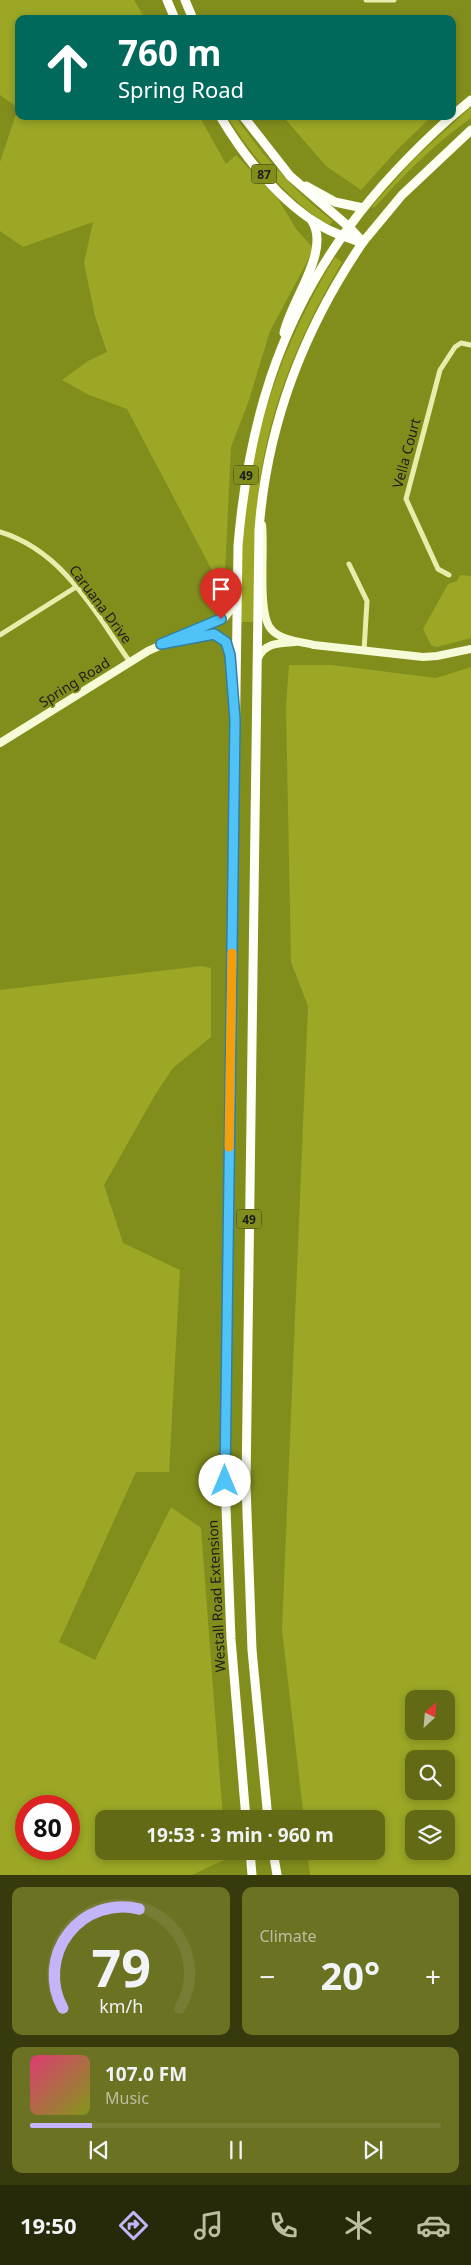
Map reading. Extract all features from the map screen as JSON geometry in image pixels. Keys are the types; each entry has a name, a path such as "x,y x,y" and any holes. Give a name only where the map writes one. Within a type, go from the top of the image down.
{"highway":[{"path":"167,0 173,15"},
{"path":"185,0 191,15"},
{"name":"87","path":"223,120 262,172 308,216 342,236 363,243"},
{"name":"87","path":"246,120 290,176 349,227 363,243"},
{"path":"280,352 286,321 311,269 317,249 317,233 308,216"},
{"name":"Westall Road Extension","path":"245,1810 231,1639 225,1481 238,546 248,456 263,397 280,352 305,298 349,227"},
{"name":"49","path":"267,1810 252,1650 246,1485 260,510 273,434 297,361 324,303 363,243"},
{"path":"251,1860 252,1875"},
{"path":"274,1860 276,1875"}],"main road":[{"name":"Westall Road Extension","path":"456,113 471,100"},
{"name":"Westall Road Extension","path":"349,227 363,208 418,147 448,120"},
{"name":"49","path":"363,243 402,195 471,130"},
{"path":"290,176 330,200 363,208"},
{"path":"260,510 264,539 263,597 270,629 297,641"},
{"name":"Spring Road","path":"0,743 161,644 225,617 236,603"},
{"name":"Spring Road","path":"161,644 208,634 223,638 230,655 235,720"},
{"path":"257,659 263,649 271,644 297,641 423,657 471,649"}],"street":[{"path":"366,0 394,0"},
{"name":"Vella Court","path":"449,575 438,569 406,499 440,370 455,347 462,343 471,345"},
{"name":"Caruana Drive","path":"0,532 17,537 36,547 76,587 130,662"},
{"path":"349,564 367,601 364,651"},
{"path":"0,635 76,587"}],"green space":[{"path":"0,0 134,0 143,15 15,15 15,106 0,95"},
{"path":"471,107 471,118 420,160 374,208 372,206 413,160"},
{"path":"15,117 15,120 201,120 226,164 236,155 278,199 296,229 314,249 270,331 248,403 231,447 224,593 127,409 89,395 62,380 88,361 107,352 95,316 84,263 93,222 23,247 0,231 0,162"},
{"path":"230,120 238,120 280,172 305,198 333,221 329,225 314,216 286,191 272,177"},
{"path":"286,120 428,120 398,149 361,190 326,166"},
{"path":"335,257 342,262 310,321 284,382 274,414 260,479 255,540 254,622 240,622 240,569 243,529 249,481 256,447 275,381 288,349 302,318"},
{"path":"460,575 471,576 471,638 437,647 431,645 423,629 448,584 457,581"},
{"path":"289,665 332,665 436,678 471,667 471,1875 310,1875 308,1860 385,1860 385,1810 303,1810 282,1630 308,1006 291,962 286,707"},
{"path":"201,966 211,968 211,1037 173,1068 155,1095 104,1185 123,1243 180,1270 169,1472 136,1472 59,1642 95,1660 171,1507 201,1528 222,1810 95,1810 95,1860 224,1860 192,1875 0,1875 0,990"}],"slow traffic":[{"path":"229,1147 232,953"}],"route":[{"path":"221,619 161,644 208,634 214,634 223,638 229,647 235,720 225,1481"}]}
